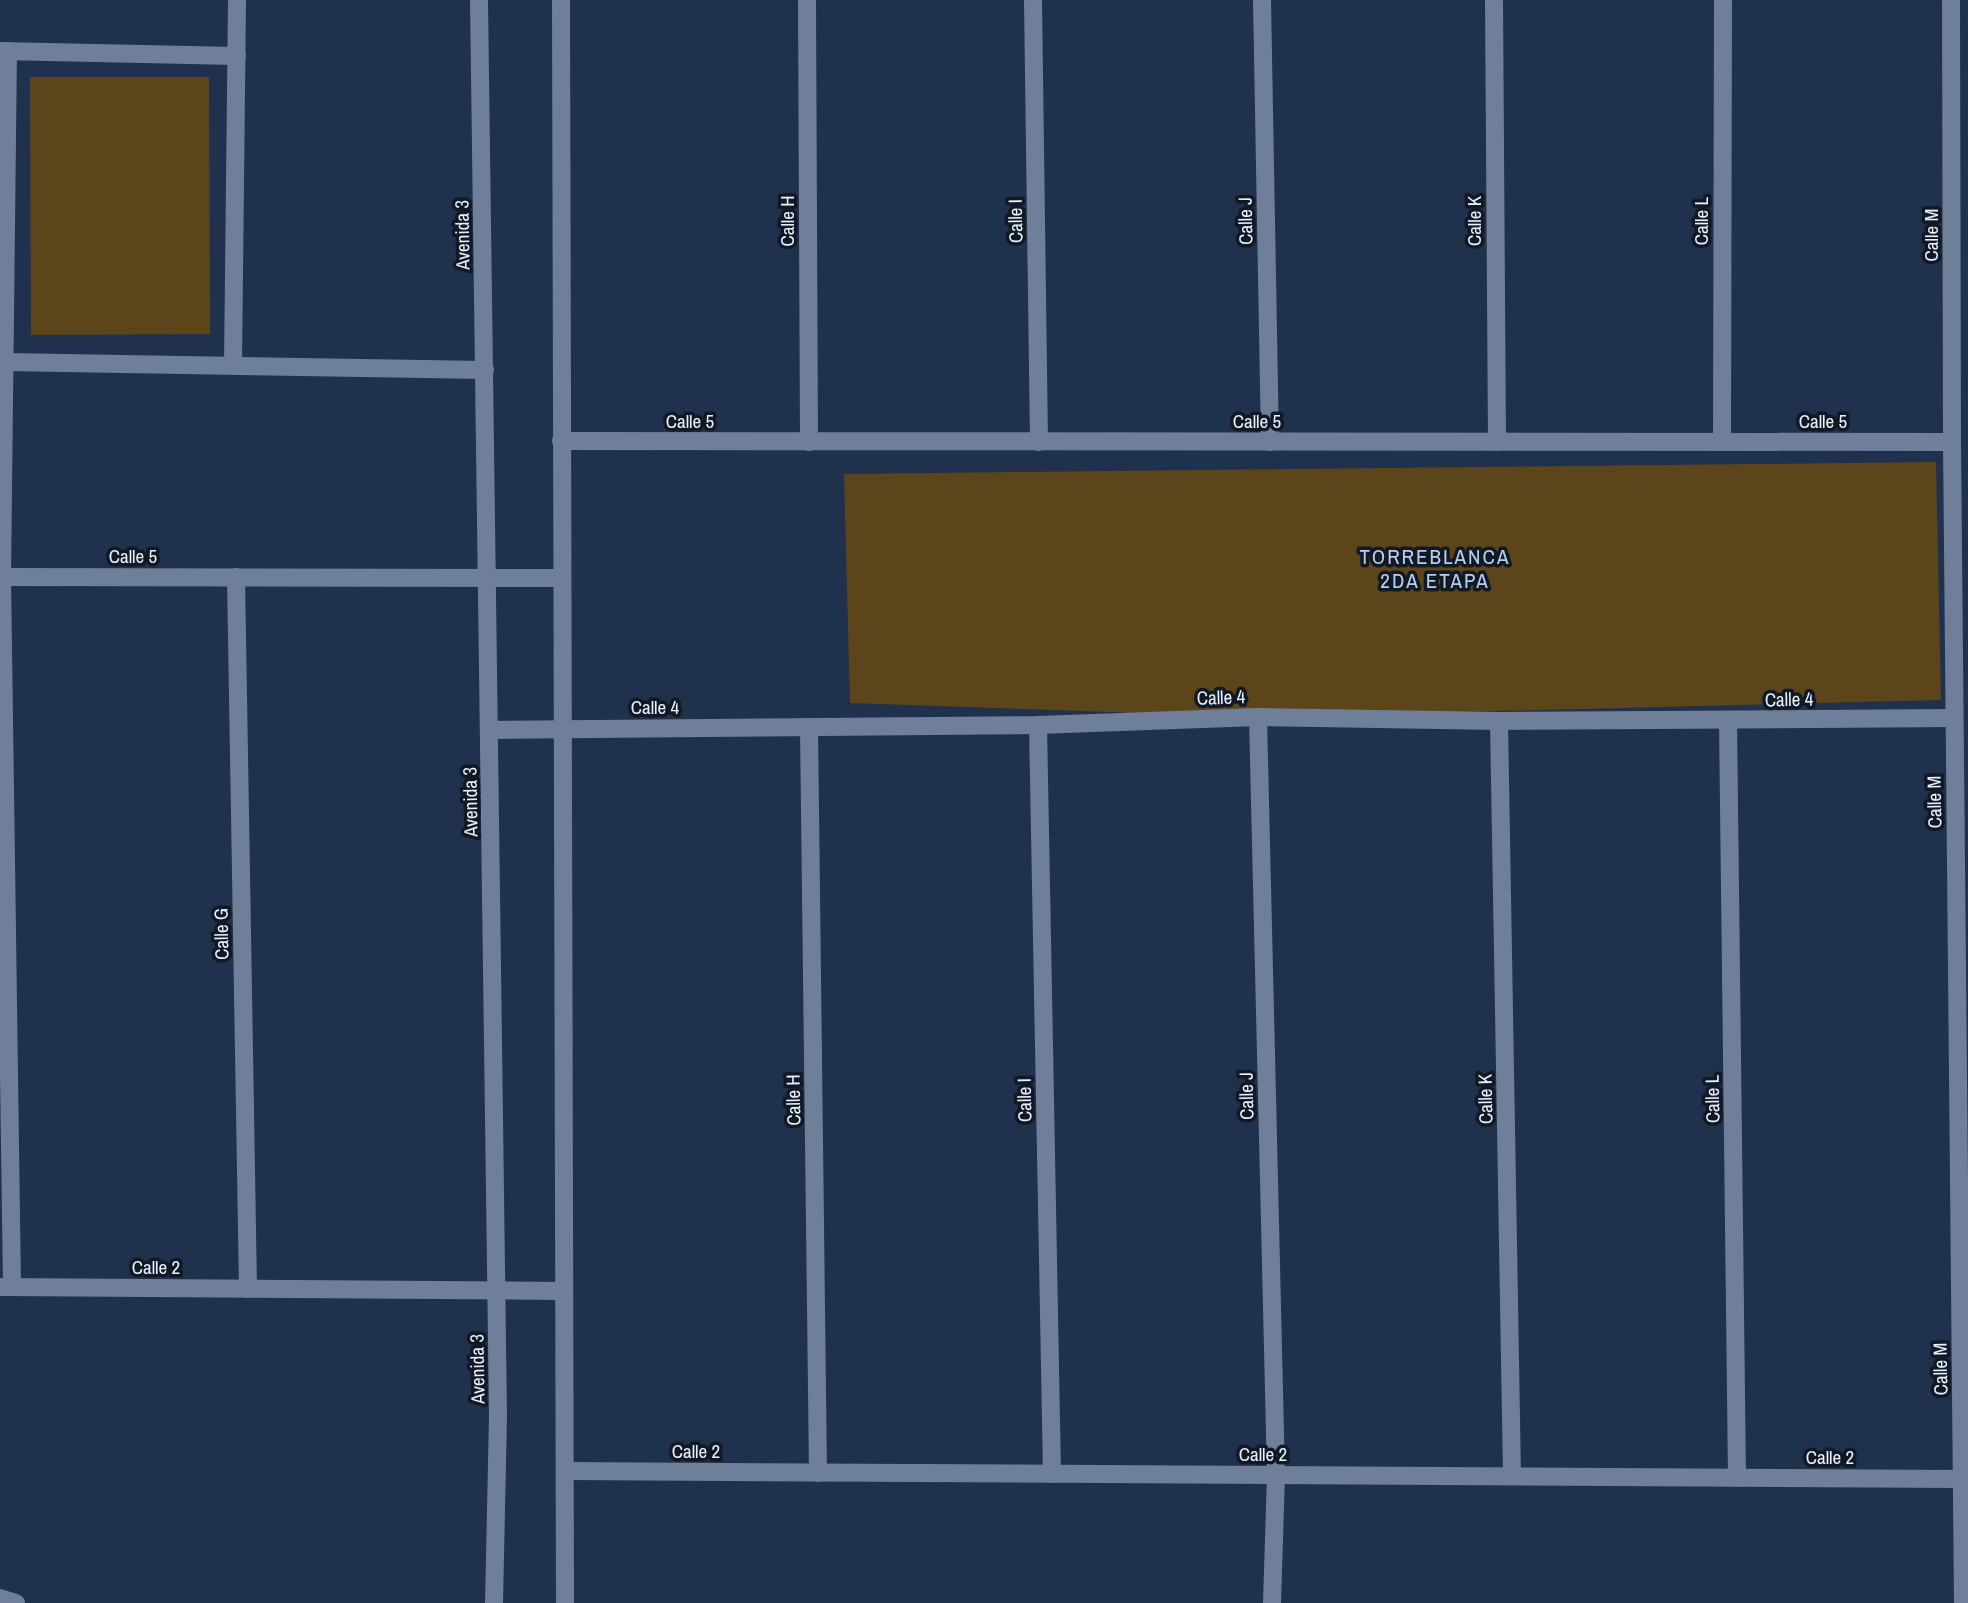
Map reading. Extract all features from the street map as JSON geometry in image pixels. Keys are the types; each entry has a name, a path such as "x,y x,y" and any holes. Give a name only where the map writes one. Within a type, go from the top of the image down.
{"street":[{"path":"233,366 237,0"},
{"name":"Avenida 3","path":"479,0 497,1292 498,1416 494,1603"},
{"path":"561,0 565,1603"},
{"name":"Calle H","path":"807,0 810,442"},
{"name":"Calle I","path":"1032,0 1040,442"},
{"name":"Calle J","path":"1262,0 1269,442"},
{"name":"Calle K","path":"1494,0 1497,442"},
{"name":"Calle L","path":"1722,442 1723,0"},
{"name":"Calle M","path":"1951,0 1954,718 1963,1603"},
{"path":"6,1287 1,577 5,362 4,51 237,56"},
{"path":"5,362 485,370"},
{"name":"Calle 5","path":"561,441 1952,442"},
{"name":"Calle 5","path":"1,577 561,578"},
{"name":"Calle G","path":"236,577 248,1289"},
{"name":"Calle J","path":"1258,717 1276,1475 1272,1603"},
{"name":"Calle 4","path":"490,730 1038,725 1258,717 1499,721 1954,718"},
{"name":"Calle L","path":"1728,720 1737,1478"},
{"name":"Calle K","path":"1499,721 1512,1476"},
{"name":"Calle I","path":"1038,725 1052,1474"},
{"name":"Calle H","path":"809,727 818,1473"},
{"name":"Calle 2","path":"6,1287 564,1291"},
{"name":"Calle 2","path":"565,1471 1962,1479"},
{"path":"0,1598 16,1603"}],"shaded area":[{"path":"30,77 209,77 210,334 31,335"},
{"path":"1936,462 1941,700 1258,717 850,703 844,474"}],"district":[{"name":"TORREBLANCA 2DA ETAPA","path":"1435,568"}]}
